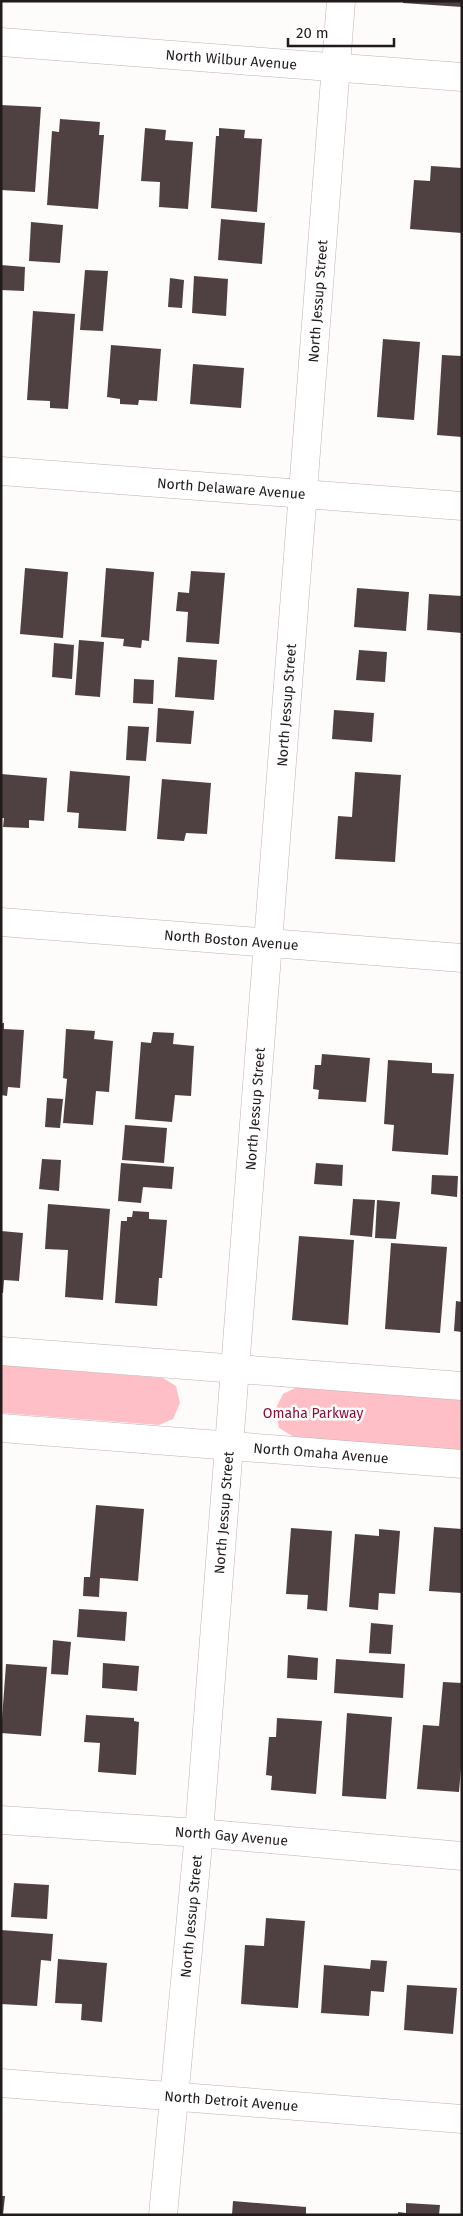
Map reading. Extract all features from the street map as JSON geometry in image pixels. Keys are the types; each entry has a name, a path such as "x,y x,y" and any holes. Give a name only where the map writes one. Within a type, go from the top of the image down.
{"street":[{"name":"North Jessup Street","path":"163,2215 199,1834 341,1"},
{"name":"North Wilbur Avenue","path":"1,42 462,77"},
{"name":"North Delaware Avenue","path":"1,471 462,506"},
{"name":"North Boston Avenue","path":"1,922 462,958"},
{"path":"1,1350 462,1386"},
{"name":"North Omaha Avenue","path":"1,1428 462,1464"},
{"name":"North Gay Avenue","path":"1,1820 462,1856"},
{"name":"North Detroit Avenue","path":"1,2083 462,2119"}],"green space":[{"path":"1,1365 163,1378 176,1386 180,1403 173,1419 159,1425 1,1413"},
{"name":"Omaha Parkway","path":"297,1387 462,1400 462,1450 294,1437 279,1428 275,1410 283,1394"}],"building":[{"path":"403,1 462,1 462,7 403,3"},
{"path":"1,105 41,107 35,192 1,190"},
{"path":"60,119 100,122 99,135 104,135 98,209 47,205 52,131 59,132"},
{"path":"145,128 166,130 165,140 193,142 188,209 159,207 160,182 141,181"},
{"path":"219,128 245,130 244,138 262,139 257,212 211,208 216,136 219,136"},
{"path":"431,166 462,168 462,233 410,229 414,180 430,181"},
{"path":"221,219 265,223 262,264 218,260"},
{"path":"31,222 63,225 60,263 29,261"},
{"path":"1,265 25,267 24,291 1,290"},
{"path":"85,270 108,271 103,331 80,330"},
{"path":"194,276 228,279 226,316 192,313"},
{"path":"170,278 184,280 182,308 168,307"},
{"path":"33,311 75,314 68,409 50,408 50,401 27,400"},
{"path":"383,339 420,342 414,420 377,417"},
{"path":"111,345 161,349 157,401 139,400 138,405 120,404 120,399 107,397"},
{"path":"442,355 462,356 462,437 437,435"},
{"path":"193,364 244,368 241,408 190,404"},
{"path":"25,568 68,572 63,638 20,634"},
{"path":"106,568 154,572 149,641 142,640 141,648 123,646 124,639 101,637"},
{"path":"191,571 225,573 219,644 186,642 188,612 176,611 178,592 189,593"},
{"path":"357,588 409,592 406,631 354,627"},
{"path":"429,594 462,596 462,633 427,630"},
{"path":"79,640 104,642 100,697 75,695"},
{"path":"54,643 74,645 72,679 52,677"},
{"path":"359,650 387,652 385,682 356,680"},
{"path":"178,657 217,660 214,700 175,697"},
{"path":"134,679 154,680 153,704 133,703"},
{"path":"158,708 194,711 191,744 156,742"},
{"path":"334,710 374,713 372,742 332,739"},
{"path":"128,726 149,727 146,761 126,760"},
{"path":"70,771 130,776 126,831 78,828 79,813 67,812"},
{"path":"355,772 401,775 395,862 335,859 338,816 352,817"},
{"path":"1,774 47,778 44,821 29,820 29,828 3,827 4,818 1,818"},
{"path":"162,779 211,783 207,834 186,833 184,841 157,839"},
{"path":"1,1023 4,1023 4,1029 24,1030 20,1088 8,1087 7,1096 1,1095"},
{"path":"66,1029 95,1031 94,1039 113,1041 109,1092 96,1091 93,1125 63,1123 67,1079 63,1078"},
{"path":"153,1032 174,1033 173,1044 194,1046 191,1096 175,1095 172,1122 135,1119 141,1042 151,1043"},
{"path":"322,1054 370,1058 366,1102 318,1099 319,1090 313,1089 315,1065 321,1065"},
{"path":"388,1060 432,1063 432,1073 454,1074 448,1155 392,1151 394,1125 384,1124"},
{"path":"47,1098 63,1099 60,1128 45,1127"},
{"path":"125,1125 167,1128 164,1163 122,1160"},
{"path":"42,1159 61,1160 59,1191 39,1189"},
{"path":"121,1163 174,1167 172,1189 143,1187 141,1203 118,1201"},
{"path":"316,1163 343,1165 342,1186 314,1184"},
{"path":"432,1175 458,1176 457,1197 431,1194"},
{"path":"353,1199 375,1200 372,1237 350,1235"},
{"path":"377,1200 400,1202 396,1239 375,1238"},
{"path":"48,1204 110,1209 103,1300 65,1297 68,1250 45,1249"},
{"path":"133,1211 149,1212 149,1219 167,1220 162,1278 159,1278 157,1306 115,1303 121,1221 127,1221 127,1217 132,1217"},
{"path":"1,1231 23,1233 19,1281 4,1280 3,1293 1,1293"},
{"path":"299,1236 354,1240 348,1325 292,1320"},
{"path":"391,1243 447,1247 440,1333 385,1329"},
{"path":"456,1301 462,1302 462,1332 454,1331"},
{"path":"96,1505 144,1509 138,1581 100,1578 99,1597 83,1596 84,1577 90,1577"},
{"path":"434,1527 462,1529 462,1593 429,1591"},
{"path":"291,1528 332,1531 327,1611 307,1609 308,1595 286,1594"},
{"path":"379,1529 400,1531 395,1594 379,1593 378,1610 349,1607 355,1534 379,1536"},
{"path":"79,1609 127,1612 125,1641 77,1637"},
{"path":"371,1623 393,1625 391,1654 369,1653"},
{"path":"53,1640 71,1642 68,1675 51,1674"},
{"path":"288,1655 318,1658 317,1680 287,1678"},
{"path":"336,1659 405,1664 403,1698 334,1693"},
{"path":"103,1663 139,1666 137,1691 102,1688"},
{"path":"6,1664 47,1667 41,1736 1,1733"},
{"path":"443,1682 462,1683 462,1756 459,1792 417,1789 423,1725 439,1726"},
{"path":"347,1713 392,1717 386,1799 342,1796"},
{"path":"86,1715 134,1718 134,1721 139,1722 136,1775 98,1772 100,1743 84,1742"},
{"path":"277,1718 322,1721 316,1794 271,1790 272,1776 266,1775 269,1737 276,1737"},
{"path":"14,1883 49,1885 47,1919 11,1917"},
{"path":"266,1918 305,1921 298,2008 241,2004 245,1945 264,1946"},
{"path":"1,1930 53,1934 51,1961 41,1960 37,2006 1,2004"},
{"path":"58,1959 107,1963 102,2022 81,2020 82,2004 55,2003"},
{"path":"371,1960 387,1961 384,1992 371,1991 369,2016 321,2013 324,1965 370,1969"},
{"path":"407,1985 457,1988 453,2034 404,2030"},
{"path":"1,2196 5,2196 3,2215 1,2215"},
{"path":"233,2201 306,2207 306,2215 232,2215"},
{"path":"406,2203 440,2205 439,2215 398,2215 398,2212 406,2213"}]}
